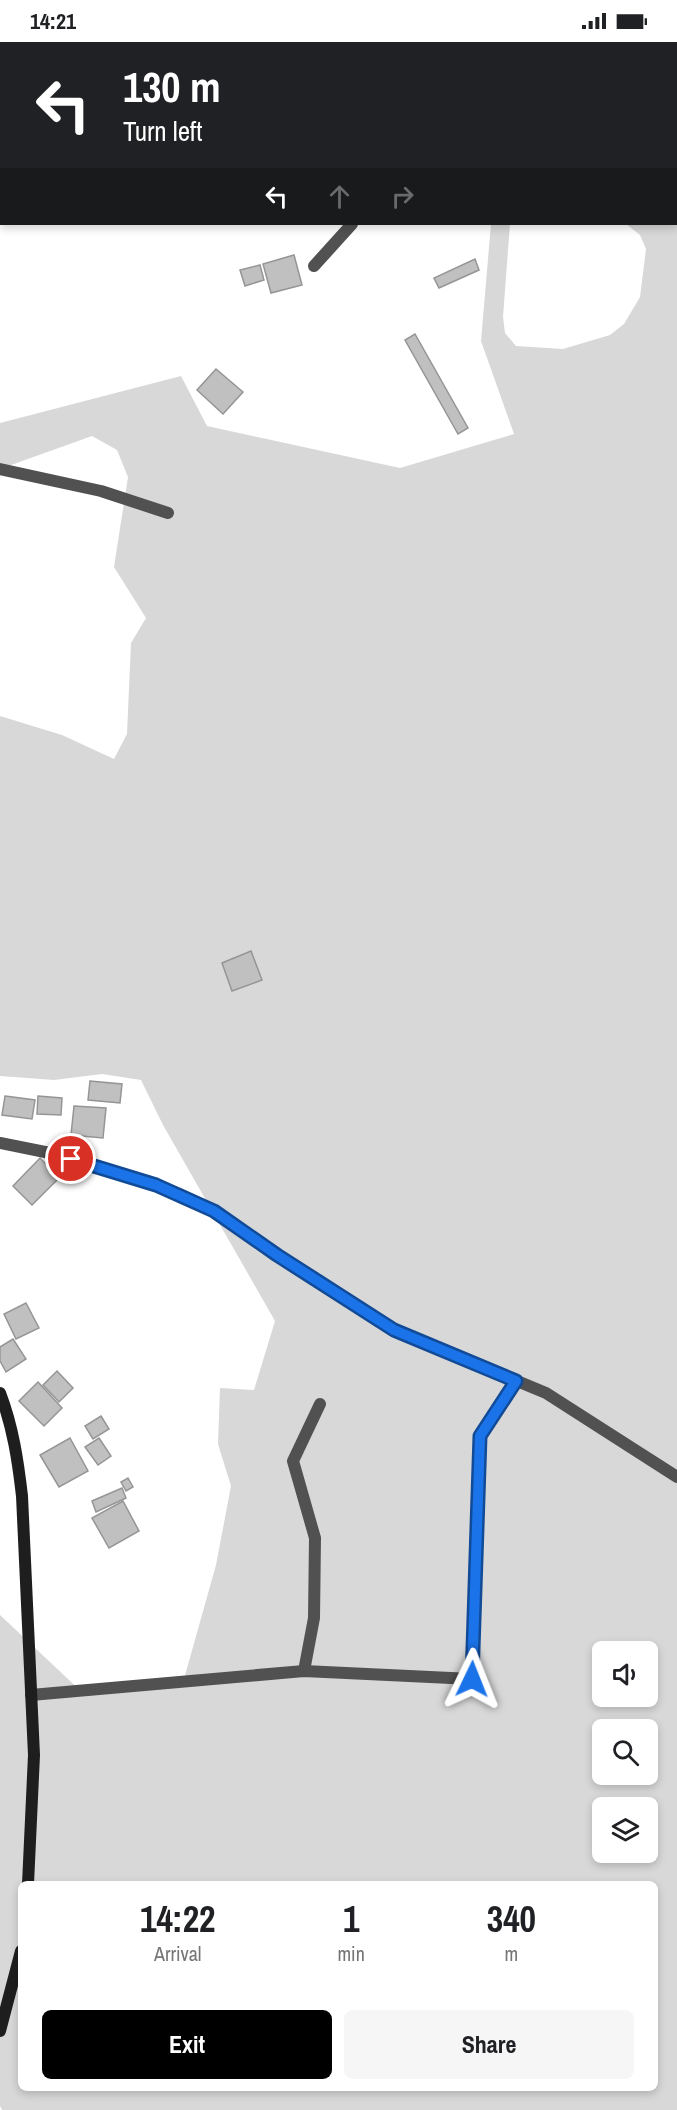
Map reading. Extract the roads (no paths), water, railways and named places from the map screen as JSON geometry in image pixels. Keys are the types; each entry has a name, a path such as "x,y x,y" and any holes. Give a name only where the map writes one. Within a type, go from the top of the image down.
{"street":[{"path":"314,266 351,225"},
{"path":"0,469 101,491 168,513"},
{"path":"0,1143 50,1153 156,1185 214,1211 277,1255 394,1330 546,1393 677,1477"},
{"path":"31,1695 304,1671 472,1679 480,1436 516,1381"},
{"path":"0,1393 8,1414 17,1455 22,1497 34,1755 27,1881"},
{"path":"304,1671 314,1618 315,1538 293,1461 320,1404"},
{"path":"0,2031 18,1962"}]}
